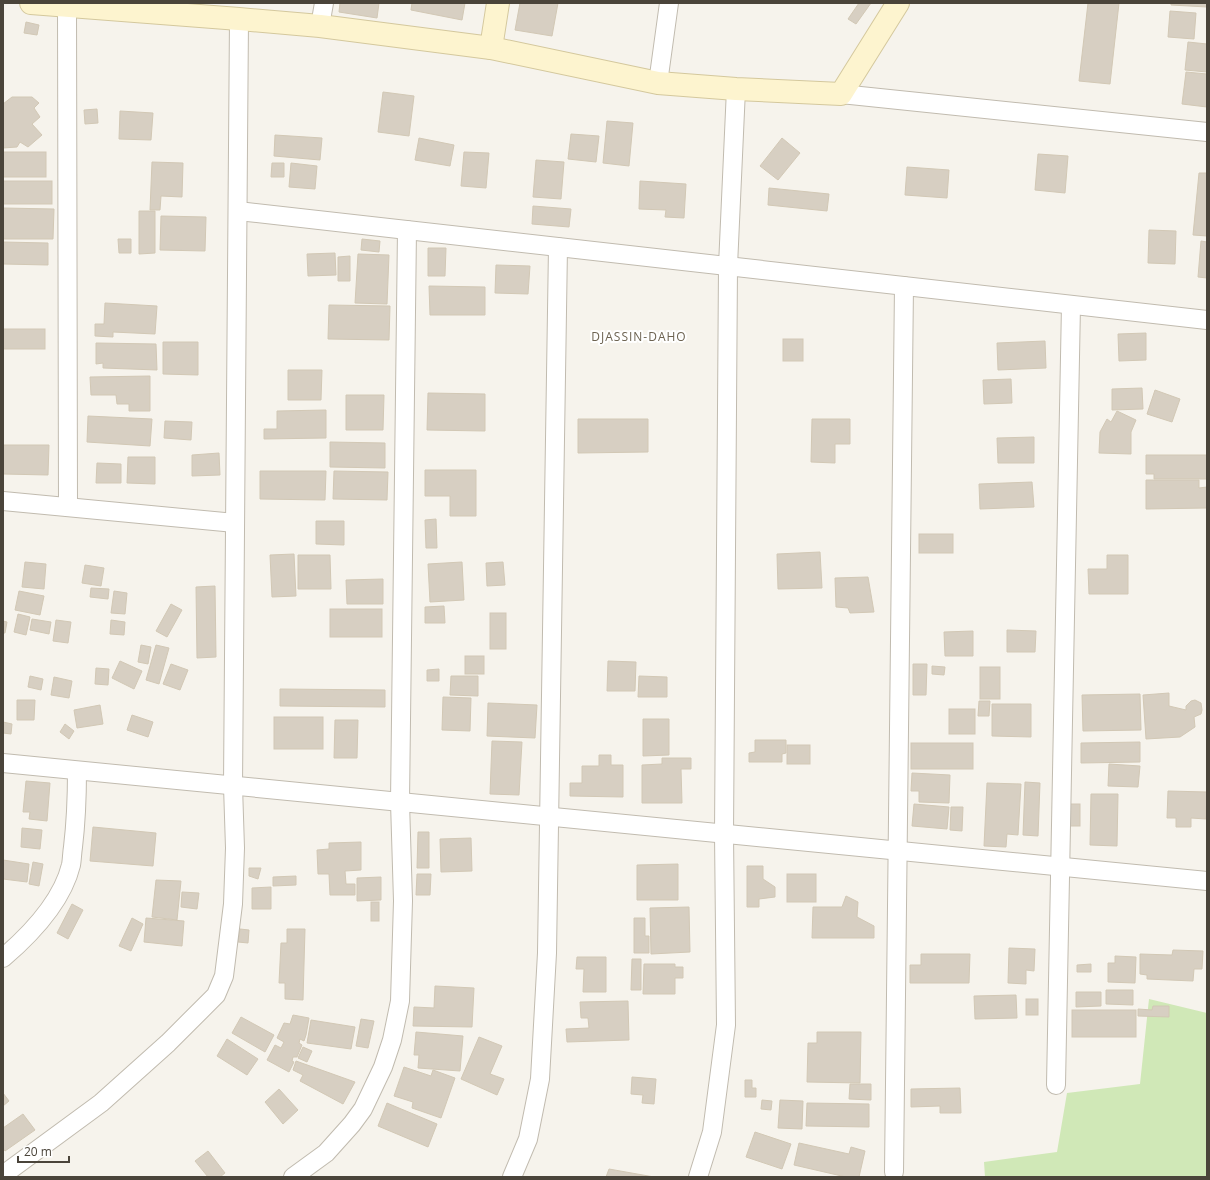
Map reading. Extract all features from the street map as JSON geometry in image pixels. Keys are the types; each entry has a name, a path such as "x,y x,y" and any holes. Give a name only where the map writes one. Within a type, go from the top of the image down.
{"street":[{"path":"31,3 320,26 491,48 658,83 736,89 841,94 1207,132"},
{"path":"320,26 324,3"},
{"path":"491,48 498,3"},
{"path":"658,83 670,3"},
{"path":"841,94 898,3"},
{"path":"67,6 68,507"},
{"path":"3,1175 101,1103 168,1043 216,995 224,976 234,904 233,786 239,19"},
{"path":"698,1177 712,1132 726,1025 724,834 728,266 736,89"},
{"path":"238,211 1207,320"},
{"path":"293,1177 326,1153 352,1124 371,1094 383,1067 392,1040 400,1001 403,901 400,802 407,230"},
{"path":"512,1177 528,1139 540,1080 547,953 558,247"},
{"path":"894,1172 904,286"},
{"path":"1056,1084 1071,305"},
{"path":"3,501 235,523"},
{"path":"3,763 1207,881"},
{"path":"3,958 19,944 44,915 60,892 71,866 76,826 77,771"}],"green space":[{"path":"1149,999 1207,1013 1207,1177 985,1177 984,1162 1057,1152 1067,1093 1140,1084"}],"building":[{"path":"340,3 379,3 377,18 339,12"},
{"path":"412,3 465,3 462,20 411,10"},
{"path":"520,3 558,3 552,36 515,30"},
{"path":"859,3 871,3 856,24 848,19"},
{"path":"1088,3 1119,3 1110,84 1079,81"},
{"path":"1171,3 1207,3 1207,7 1171,5"},
{"path":"1170,11 1196,13 1194,39 1168,37"},
{"path":"26,22 39,25 37,35 24,33"},
{"path":"1188,42 1207,44 1207,72 1185,70"},
{"path":"1186,72 1207,74 1207,107 1182,104"},
{"path":"383,92 414,96 409,136 378,132"},
{"path":"12,97 32,97 39,103 34,108 40,117 32,124 42,135 28,147 20,142 17,147 3,148 3,104"},
{"path":"97,109 98,123 85,124 84,110"},
{"path":"120,111 153,113 151,140 119,139"},
{"path":"607,121 633,123 629,166 603,163"},
{"path":"571,134 599,136 596,162 568,159"},
{"path":"275,135 322,138 320,160 274,156"},
{"path":"419,138 454,145 450,166 415,160"},
{"path":"782,138 800,153 778,180 760,166"},
{"path":"3,152 46,152 46,177 3,177"},
{"path":"464,152 489,153 486,188 461,186"},
{"path":"1038,154 1068,156 1065,193 1035,190"},
{"path":"536,160 564,162 561,199 533,197"},
{"path":"152,162 183,163 182,197 161,196 160,210 150,210"},
{"path":"272,163 284,163 284,177 271,177"},
{"path":"291,163 317,166 315,189 289,187"},
{"path":"907,167 949,170 947,198 905,195"},
{"path":"1199,173 1207,173 1207,236 1193,235"},
{"path":"3,181 52,181 52,204 3,204"},
{"path":"640,181 686,184 684,218 665,217 666,210 639,209"},
{"path":"769,188 829,194 827,211 768,205"},
{"path":"533,206 571,209 569,227 532,224"},
{"path":"3,208 54,209 53,239 3,239"},
{"path":"139,211 155,211 155,253 139,254"},
{"path":"161,216 206,217 205,251 160,250"},
{"path":"1149,230 1176,231 1175,264 1148,263"},
{"path":"118,239 131,239 131,253 119,253"},
{"path":"362,239 380,241 379,252 361,250"},
{"path":"1201,241 1207,242 1207,278 1198,277"},
{"path":"3,242 48,243 48,265 3,264"},
{"path":"428,248 446,248 445,276 428,276"},
{"path":"335,253 336,275 308,276 307,254"},
{"path":"358,254 389,255 387,304 355,303"},
{"path":"350,256 350,281 338,281 338,257"},
{"path":"496,265 530,266 528,294 495,293"},
{"path":"429,286 485,287 485,315 430,315"},
{"path":"105,303 157,306 155,334 113,332 113,337 95,336 95,324 104,324"},
{"path":"329,305 390,306 389,340 328,339"},
{"path":"3,329 45,329 45,349 3,349"},
{"path":"1146,333 1146,360 1119,361 1118,334"},
{"path":"783,339 803,339 803,361 783,361"},
{"path":"1045,341 1046,368 998,370 997,343"},
{"path":"163,342 198,342 198,375 163,374"},
{"path":"96,343 156,344 157,370 103,368 103,363 96,364"},
{"path":"288,370 322,370 321,400 288,400"},
{"path":"150,376 150,411 129,411 129,404 117,404 116,395 91,395 90,377"},
{"path":"1011,379 1012,403 984,404 983,380"},
{"path":"1142,388 1143,409 1112,410 1112,389"},
{"path":"1155,390 1180,399 1172,422 1147,414"},
{"path":"428,393 485,394 485,431 427,430"},
{"path":"346,395 384,395 383,430 346,430"},
{"path":"326,410 326,438 264,439 264,429 277,429 277,411"},
{"path":"1117,411 1136,420 1131,432 1131,454 1099,453 1100,432 1107,419 1111,422"},
{"path":"88,416 152,419 150,446 87,442"},
{"path":"578,419 648,419 648,452 578,453"},
{"path":"812,419 850,419 850,444 835,444 835,463 811,462"},
{"path":"165,421 192,422 191,440 164,438"},
{"path":"1034,437 1034,463 998,463 997,438"},
{"path":"330,442 385,443 385,468 330,467"},
{"path":"3,445 49,445 48,475 3,474"},
{"path":"219,453 220,475 192,476 192,455"},
{"path":"1146,455 1207,455 1207,479 1154,479 1154,474 1146,474"},
{"path":"128,457 155,457 155,484 127,483"},
{"path":"97,463 121,464 121,483 96,483"},
{"path":"425,470 476,470 476,516 450,516 450,496 425,496"},
{"path":"260,471 326,471 325,500 260,499"},
{"path":"334,471 388,472 387,500 333,499"},
{"path":"1146,480 1199,480 1199,488 1207,487 1207,508 1146,509"},
{"path":"1032,482 1034,507 980,509 979,484"},
{"path":"436,519 437,548 426,548 425,520"},
{"path":"316,521 344,521 344,545 316,544"},
{"path":"919,534 953,534 953,553 919,553"},
{"path":"820,552 822,588 778,589 777,554"},
{"path":"294,554 296,596 272,597 270,555"},
{"path":"298,555 330,555 331,589 298,589"},
{"path":"1107,555 1128,555 1128,594 1089,594 1088,569 1107,569"},
{"path":"25,562 46,564 44,589 22,587"},
{"path":"462,562 464,600 430,602 428,564"},
{"path":"503,562 505,585 487,586 486,563"},
{"path":"85,565 104,568 101,586 82,583"},
{"path":"868,577 874,612 850,613 848,608 836,607 835,578"},
{"path":"383,579 383,604 347,604 346,580"},
{"path":"215,586 216,657 197,658 196,587"},
{"path":"91,588 109,589 108,599 90,597"},
{"path":"19,591 44,596 40,615 15,610"},
{"path":"114,591 127,593 125,614 111,613"},
{"path":"171,604 182,610 167,637 156,631"},
{"path":"444,606 445,623 425,623 425,607"},
{"path":"330,609 382,609 382,637 330,637"},
{"path":"490,613 506,613 506,649 490,649"},
{"path":"18,614 30,617 26,635 14,632"},
{"path":"32,619 51,622 49,634 30,630"},
{"path":"56,620 71,622 68,643 53,641"},
{"path":"111,620 125,622 124,635 110,634"},
{"path":"3,621 7,622 5,633 3,633"},
{"path":"1007,630 1036,631 1035,652 1007,652"},
{"path":"973,631 973,656 945,656 944,632"},
{"path":"141,645 151,647 148,664 138,662"},
{"path":"156,645 169,648 159,684 146,680"},
{"path":"465,656 484,656 484,674 465,674"},
{"path":"120,661 142,671 134,689 112,678"},
{"path":"608,661 636,662 635,691 607,691"},
{"path":"171,664 188,670 180,690 163,684"},
{"path":"913,664 927,664 926,695 913,695"},
{"path":"932,666 945,667 944,675 932,674"},
{"path":"980,667 1000,667 1000,699 980,699"},
{"path":"96,668 109,669 108,685 95,684"},
{"path":"439,669 439,681 427,681 427,670"},
{"path":"30,676 43,679 41,690 28,687"},
{"path":"451,676 478,676 478,696 450,695"},
{"path":"639,676 667,677 667,697 638,697"},
{"path":"54,677 72,681 69,698 51,695"},
{"path":"280,689 385,690 385,707 280,706"},
{"path":"1169,693 1169,706 1186,710 1186,706 1191,701 1195,700 1201,703 1201,714 1194,717 1195,727 1180,737 1146,739 1143,695"},
{"path":"1140,694 1141,730 1083,731 1082,695"},
{"path":"443,697 471,698 470,731 442,730"},
{"path":"17,700 35,700 34,720 17,720"},
{"path":"979,701 990,701 989,716 978,716"},
{"path":"488,703 537,705 535,738 487,736"},
{"path":"992,704 1031,704 1031,737 992,736"},
{"path":"100,705 103,724 77,728 74,710"},
{"path":"949,709 975,709 975,734 949,734"},
{"path":"132,715 153,722 148,737 127,730"},
{"path":"274,717 323,717 323,749 274,749"},
{"path":"643,719 669,719 669,755 643,756"},
{"path":"335,720 358,720 357,758 334,758"},
{"path":"3,722 12,724 11,734 3,733"},
{"path":"65,724 74,731 69,739 60,732"},
{"path":"755,740 786,740 786,753 782,754 782,762 749,762 749,753 755,752"},
{"path":"492,741 522,742 519,795 490,794"},
{"path":"1140,742 1140,762 1081,763 1081,743"},
{"path":"911,743 973,743 973,769 911,769"},
{"path":"787,745 810,745 810,764 787,764"},
{"path":"599,755 611,755 611,765 623,765 623,797 570,796 570,783 582,783 582,766 599,766"},
{"path":"662,758 691,758 691,769 681,769 682,803 642,803 642,765 662,764"},
{"path":"1109,764 1140,766 1138,787 1108,786"},
{"path":"912,773 950,775 949,803 919,802 919,791 911,791"},
{"path":"26,781 50,783 47,821 29,819 30,812 23,812"},
{"path":"1025,782 1040,783 1038,836 1023,835"},
{"path":"987,783 1021,784 1018,835 1007,834 1006,847 984,846"},
{"path":"1168,791 1207,792 1206,819 1191,818 1191,827 1176,827 1176,818 1167,818"},
{"path":"1091,794 1118,794 1117,846 1090,845"},
{"path":"914,804 949,807 947,829 912,826"},
{"path":"1070,804 1080,804 1080,826 1070,826"},
{"path":"951,807 963,807 962,831 950,830"},
{"path":"93,827 156,833 153,866 90,861"},
{"path":"22,828 42,830 40,849 21,847"},
{"path":"418,832 429,832 429,868 417,868"},
{"path":"471,838 472,871 441,872 440,839"},
{"path":"361,842 361,870 345,871 346,884 355,884 355,895 330,895 329,874 318,874 317,850 329,849 329,843"},
{"path":"3,860 29,864 27,882 3,879"},
{"path":"33,862 43,864 39,886 29,884"},
{"path":"678,864 678,900 637,900 637,865"},
{"path":"747,866 763,866 763,879 775,887 775,897 759,899 759,907 747,907"},
{"path":"249,868 261,868 258,879 249,876"},
{"path":"417,874 431,874 430,895 416,895"},
{"path":"787,874 816,874 816,902 787,902"},
{"path":"296,876 296,885 273,886 273,877"},
{"path":"381,877 381,900 357,901 357,878"},
{"path":"156,880 181,881 177,920 152,917"},
{"path":"271,887 271,909 252,909 252,888"},
{"path":"182,892 199,893 197,909 181,907"},
{"path":"846,896 858,902 857,917 874,926 874,938 812,938 813,907 842,907"},
{"path":"371,902 379,902 379,921 371,921"},
{"path":"72,904 83,910 68,939 57,933"},
{"path":"689,907 690,952 651,954 650,908"},
{"path":"132,918 143,924 131,951 119,946"},
{"path":"146,918 184,921 182,946 144,942"},
{"path":"634,918 645,918 645,936 649,936 649,953 634,953"},
{"path":"240,929 249,930 248,943 238,942"},
{"path":"287,929 305,929 303,1000 285,999 285,983 279,983 281,943 287,943"},
{"path":"1009,948 1035,949 1034,971 1026,970 1026,984 1008,983"},
{"path":"1173,950 1203,951 1202,969 1194,969 1193,981 1147,979 1147,975 1140,974 1140,954 1172,955"},
{"path":"921,954 970,954 969,983 910,983 910,965 921,965"},
{"path":"1115,956 1136,957 1135,983 1108,982 1108,963 1115,963"},
{"path":"577,957 606,957 606,992 583,992 584,969 576,969"},
{"path":"632,959 641,959 641,990 631,990"},
{"path":"644,964 675,964 675,967 683,967 683,978 675,978 675,994 643,994"},
{"path":"1091,964 1091,972 1077,972 1077,965"},
{"path":"435,986 474,988 472,1027 413,1026 414,1007 434,1008"},
{"path":"1106,990 1133,990 1133,1005 1106,1004"},
{"path":"1076,992 1101,992 1101,1006 1076,1007"},
{"path":"1016,995 1017,1018 975,1019 974,996"},
{"path":"1026,999 1038,999 1038,1015 1026,1015"},
{"path":"628,1001 629,1040 567,1042 566,1029 589,1028 588,1018 581,1018 580,1002"},
{"path":"1153,1006 1169,1006 1169,1017 1138,1016 1138,1009 1152,1010"},
{"path":"1072,1010 1136,1010 1136,1037 1072,1037"},
{"path":"293,1015 309,1018 304,1041 300,1039 299,1043 302,1045 297,1057 293,1057 292,1061 294,1062 289,1072 267,1060 275,1045 281,1048 284,1042 277,1038 284,1023 290,1024"},
{"path":"241,1017 274,1035 265,1052 232,1033"},
{"path":"361,1019 374,1021 368,1048 356,1046"},
{"path":"311,1020 355,1027 351,1049 307,1043"},
{"path":"416,1032 463,1036 460,1071 418,1068 419,1055 414,1055"},
{"path":"817,1032 861,1032 860,1083 807,1082 808,1043 817,1043"},
{"path":"479,1037 502,1046 490,1074 504,1079 497,1095 461,1079"},
{"path":"227,1039 258,1059 247,1075 217,1056"},
{"path":"303,1047 312,1051 307,1062 298,1058"},
{"path":"296,1061 355,1082 343,1104 300,1081 303,1075 293,1070"},
{"path":"404,1067 431,1076 433,1070 455,1078 441,1118 412,1108 413,1102 394,1096"},
{"path":"632,1077 656,1079 654,1104 642,1103 643,1095 631,1094"},
{"path":"745,1080 752,1080 752,1088 756,1088 756,1097 745,1097"},
{"path":"850,1084 871,1084 871,1100 849,1099"},
{"path":"960,1088 961,1113 940,1113 940,1106 911,1107 911,1089"},
{"path":"279,1089 298,1110 283,1124 265,1102"},
{"path":"3,1093 9,1101 3,1106"},
{"path":"762,1100 772,1101 771,1110 761,1109"},
{"path":"780,1100 803,1101 802,1129 778,1128"},
{"path":"387,1103 437,1124 428,1147 378,1126"},
{"path":"807,1103 869,1104 869,1127 806,1126"},
{"path":"23,1114 35,1130 5,1151 3,1148 3,1128"},
{"path":"755,1132 791,1144 782,1169 746,1157"},
{"path":"799,1143 849,1154 851,1147 865,1151 859,1177 846,1177 794,1165"},
{"path":"208,1151 225,1173 220,1177 208,1177 195,1161"},
{"path":"609,1169 654,1177 606,1177"}],"district":[{"name":"DJASSIN-DAHO","path":"639,337"}]}
